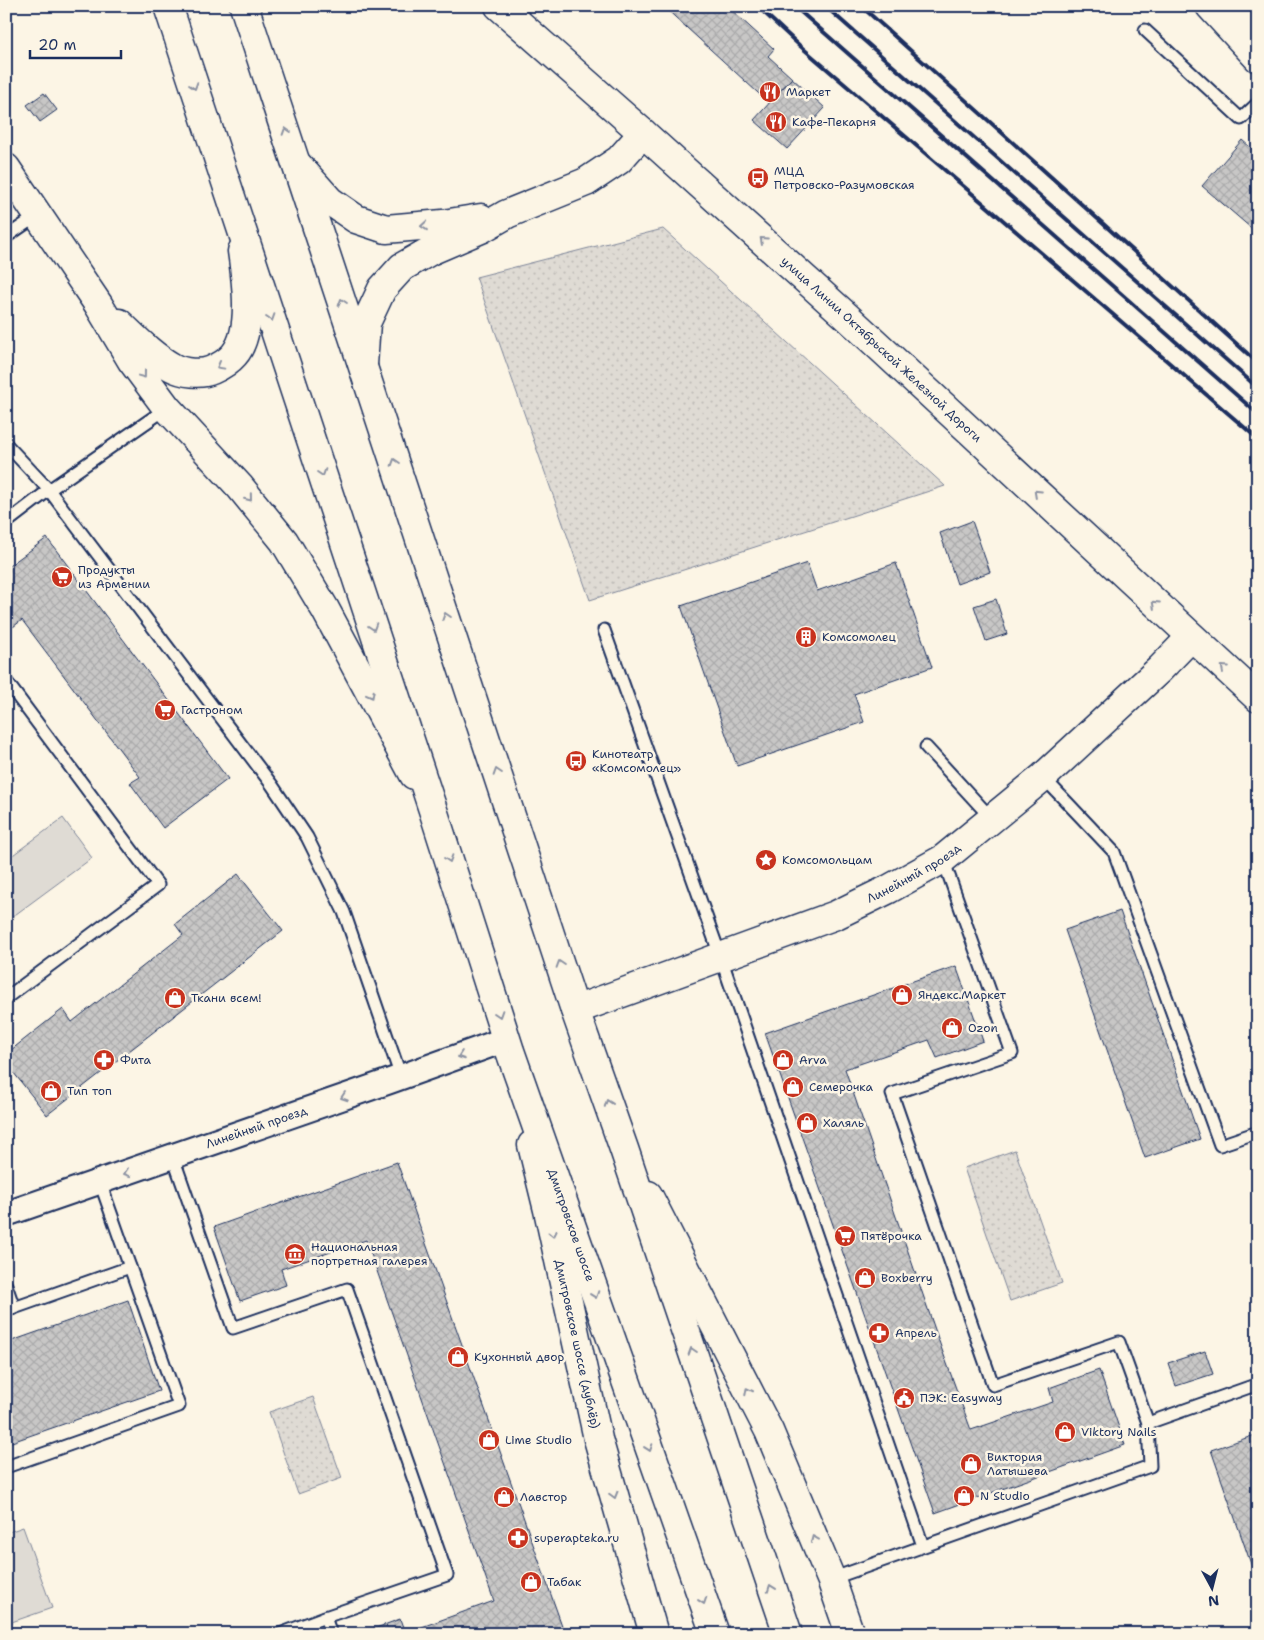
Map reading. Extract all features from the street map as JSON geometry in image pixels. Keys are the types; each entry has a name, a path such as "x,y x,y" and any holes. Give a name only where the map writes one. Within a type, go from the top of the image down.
{"main road":[{"path":"168,6 434,813"},
{"name":"улица Линии Октябрьской Железной Дороги","path":"499,6 844,314 1258,698"},
{"path":"1210,6 1258,58"},
{"path":"1228,6 1258,27"},
{"path":"244,7 575,1010 788,1634"},
{"path":"363,365 366,323 382,289 402,267 430,251 481,229 507,214 586,182 620,160 643,133"},
{"path":"297,164 330,201 356,219 386,229 443,224 507,214"},
{"path":"6,168 98,304 132,361 167,408 240,487 284,541 324,609 434,813"},
{"path":"98,304 172,368 189,373 208,372 224,365 236,354 244,333 247,309 246,277 234,205"},
{"name":"Линейный проезд","path":"575,1010 836,915 889,890 943,859 1042,778 1160,669 1191,637"},
{"name":"Дмитровское шоссе","path":"434,813 508,1045 715,1634"},
{"name":"Дмитровское шоссе (дублёр)","path":"508,1045 548,1210 598,1439 654,1634"},
{"path":"624,1149 769,1431 831,1579 850,1634"}],"street":[{"name":"Линейный проезд","path":"6,1214 401,1077 508,1045"}],"lane":[{"path":"1145,30 1242,119 1258,102"},
{"path":"6,236 38,215"},
{"path":"6,523 49,490 167,408"},
{"path":"6,444 49,490 272,785 307,837 344,912 401,1077"},
{"path":"604,630 721,958 923,1546"},
{"path":"6,682 158,885 6,998"},
{"path":"926,747 992,819"},
{"path":"1042,778 1114,852 1220,1145 1258,1132"},
{"path":"831,1579 1150,1466 1148,1422 1119,1342 993,1385 892,1094 1012,1053 943,859"},
{"path":"173,1157 233,1328 347,1289 447,1575 280,1634"},
{"path":"6,1467 179,1406 100,1182"},
{"path":"6,1285 10,1310 130,1267"},
{"path":"1148,1422 1258,1384"},
{"path":"325,1617 330,1634"}],"shaded area":[{"path":"663,229 945,486 590,600 476,277"},
{"path":"63,818 92,858 8,920 6,918 6,860"},
{"path":"1015,1150 1062,1283 1010,1301 964,1168"},
{"path":"313,1397 342,1478 298,1494 269,1412"},
{"path":"23,1527 52,1608 6,1624 6,1533"}],"building":[{"path":"663,6 727,6 774,49 768,56 792,78 769,103"},
{"path":"792,78 825,108 787,149 754,120"},
{"path":"44,93 57,110 40,122 27,105"},
{"path":"1242,140 1258,154 1258,234 1202,186"},
{"path":"972,521 990,572 957,584 940,533"},
{"path":"47,538 228,779 163,828 130,783 140,777 22,620 13,627 6,618 6,568"},
{"name":"Комсомолец","path":"807,563 817,591 896,563 932,667 854,694 864,722 737,766 681,606"},
{"path":"996,599 1007,634 986,641 974,606"},
{"path":"238,874 283,931 47,1115 6,1063 6,1054 63,1009 72,1022 183,935 175,924"},
{"path":"1120,911 1200,1139 1145,1158 1065,930"},
{"path":"956,966 983,1041 937,1058 929,1040 845,1069 941,1347 971,1430 1053,1402 1049,1388 1099,1370 1125,1445 935,1513 765,1033"},
{"path":"397,1162 565,1634 360,1634 400,1619 405,1633 494,1601 366,1240 281,1269 286,1285 240,1301 214,1227"},
{"path":"128,1300 159,1391 6,1444 6,1343"},
{"path":"1205,1351 1213,1374 1176,1386 1168,1363"},
{"path":"1258,1434 1258,1584 1211,1450"}],"railway":[{"path":"757,6 799,45 1258,439"},
{"path":"794,6 1258,414"},
{"path":"825,6 1258,388"},
{"path":"861,6 1258,363"}],"place":[{"name":"Маркет","path":"770,92"},
{"name":"Кафе-Пекарня","path":"776,122"},
{"name":"МЦД Петровско-Разумовская","path":"758,178"},
{"name":"Продукты из Армении","path":"62,577"},
{"name":"Комсомолец","path":"806,637"},
{"name":"Гастроном","path":"165,710"},
{"name":"Кинотеатр «Комсомолец»","path":"576,761"},
{"name":"Комсомольцам","path":"766,860"},
{"name":"Яндекс.Маркет","path":"902,995"},
{"name":"Ткани всем!","path":"175,998"},
{"name":"Ozon","path":"952,1028"},
{"name":"Фита","path":"104,1060"},
{"name":"Arva","path":"783,1060"},
{"name":"Семерочка","path":"793,1087"},
{"name":"Тип топ","path":"51,1091"},
{"name":"Халяль","path":"807,1123"},
{"name":"Пятёрочка","path":"845,1236"},
{"name":"Национальная портретная галерея","path":"295,1254"},
{"name":"Boxberry","path":"865,1278"},
{"name":"Апрель","path":"879,1333"},
{"name":"Кухонный двор","path":"458,1357"},
{"name":"ПЭК: Easyway","path":"904,1398"},
{"name":"Viktory Nails","path":"1065,1432"},
{"name":"Lime Studio","path":"489,1440"},
{"name":"Виктория Латышева","path":"971,1464"},
{"name":"N Studio","path":"964,1496"},
{"name":"Лавстор","path":"504,1497"},
{"name":"superapteka.ru","path":"518,1538"},
{"name":"Табак","path":"531,1582"}]}
